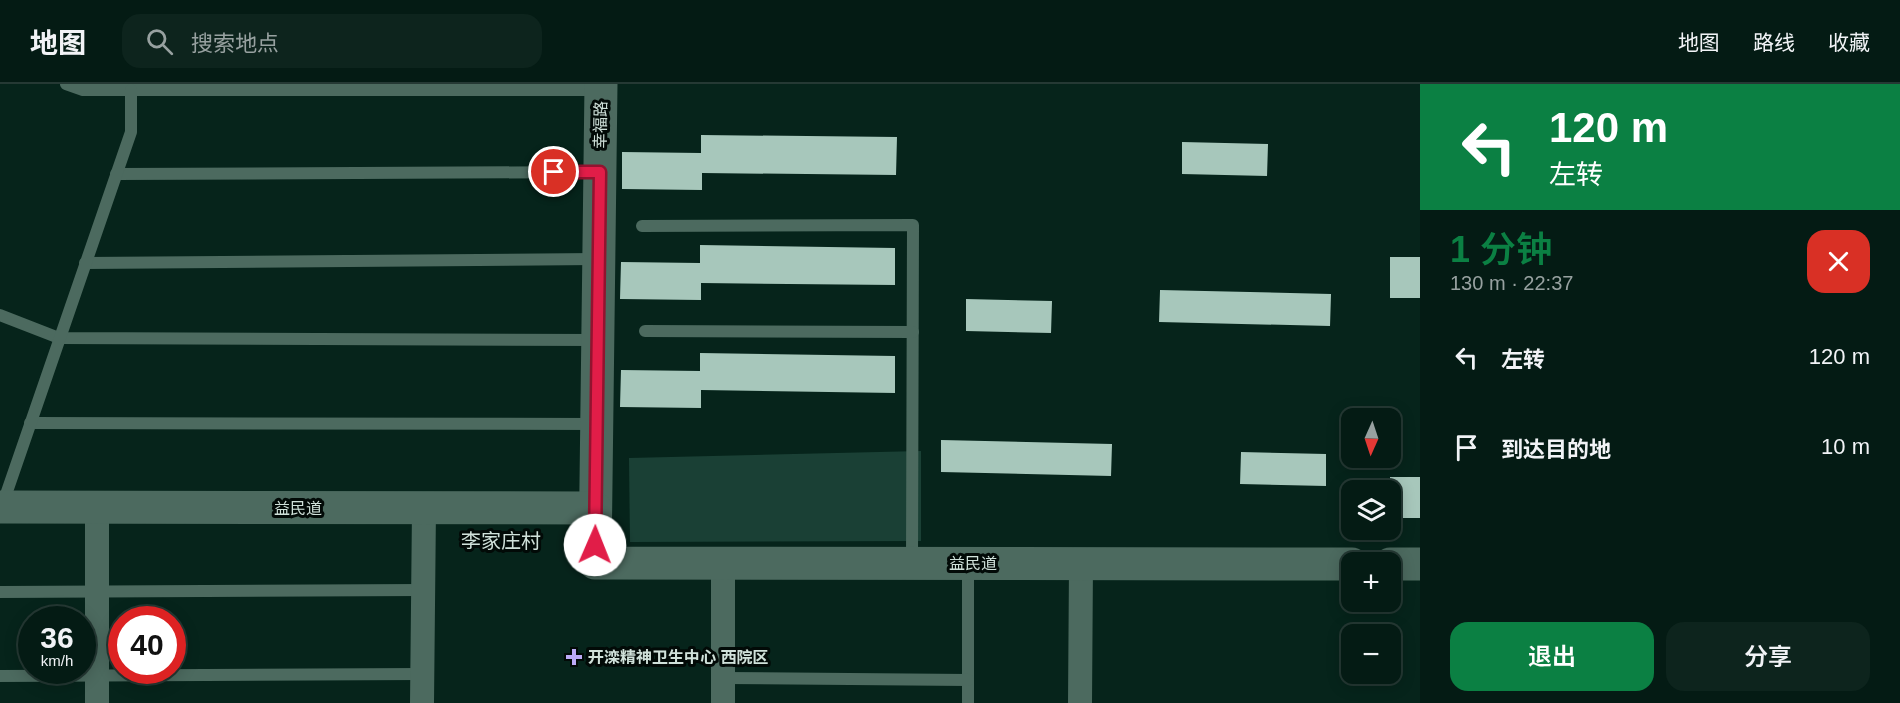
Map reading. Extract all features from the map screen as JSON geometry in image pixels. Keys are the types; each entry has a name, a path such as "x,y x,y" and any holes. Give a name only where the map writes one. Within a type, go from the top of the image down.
{"street":[{"name":"幸福路","path":"595,563 601,87"},
{"name":"益民道","path":"1,507 595,508"},
{"path":"97,508 97,703"},
{"path":"422,703 424,508"},
{"name":"益民道","path":"595,563 1341,564"},
{"path":"723,563 723,703"},
{"path":"1080,703 1082,564"},
{"path":"1401,564 1420,564"}],"lane":[{"path":"66,84 83,90 601,87"},
{"path":"1,507 131,132 131,90"},
{"path":"116,174 600,172"},
{"path":"642,226 914,225 912,563"},
{"path":"85,263 598,259"},
{"path":"0,315 59,338 597,340"},
{"path":"645,332 913,332"},
{"path":"30,423 596,424"},
{"path":"968,563 968,703"},
{"path":"0,592 423,590"},
{"path":"0,676 422,674"},
{"path":"723,678 968,680"}],"green space":[{"path":"921,451 921,541 630,542 629,458"}],"building":[{"path":"701,135 897,137 896,175 702,173 702,190 622,189 622,152 701,153"},
{"path":"1182,142 1268,144 1267,176 1182,174"},
{"path":"700,245 895,248 895,285 701,283 701,300 620,299 621,262 700,263"},
{"path":"1390,257 1420,257 1420,298 1390,298"},
{"path":"1160,290 1331,294 1330,326 1159,322"},
{"path":"966,299 1052,301 1051,333 966,331"},
{"path":"700,353 895,356 895,393 701,390 701,408 620,407 621,370 700,371"},
{"path":"941,440 1112,444 1111,476 941,472"},
{"path":"1241,452 1326,454 1326,486 1240,484"},
{"path":"1390,477 1420,477 1420,518 1401,518 1401,480 1390,480"}],"place":[{"name":"开滦精神卫生中心 西院区","path":"574,657"}],"district":[{"name":"李家庄村","path":"501,541"}],"route":[{"path":"554,172 600,172 595,545"}]}
